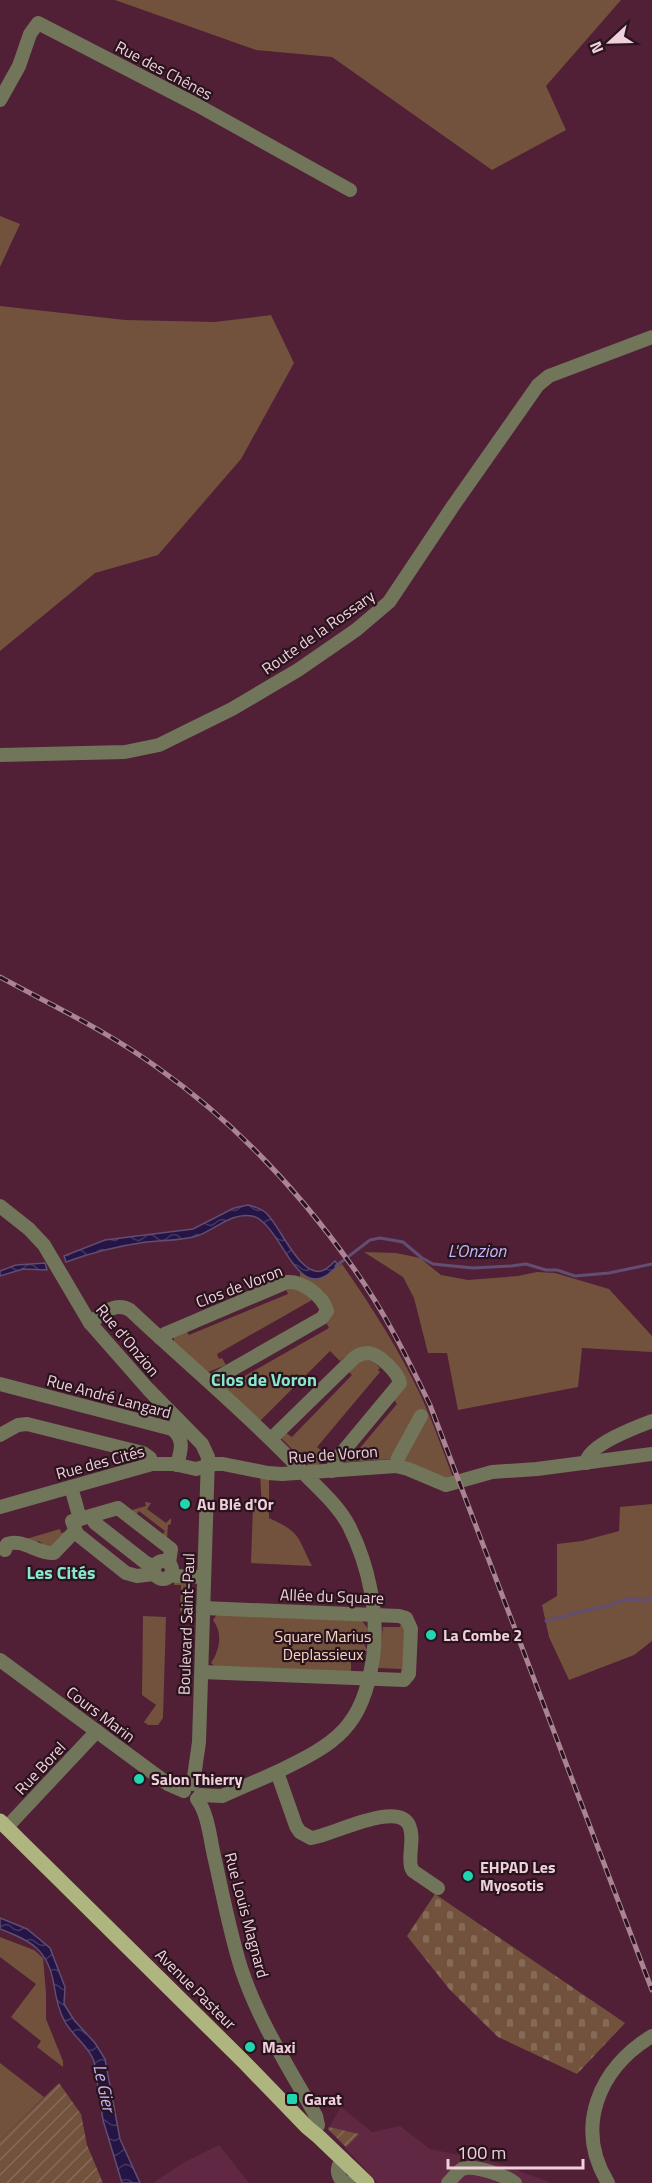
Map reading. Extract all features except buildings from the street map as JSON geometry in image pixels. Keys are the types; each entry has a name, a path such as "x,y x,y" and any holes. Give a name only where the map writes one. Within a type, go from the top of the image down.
{"main road":[{"name":"Avenue Pasteur","path":"3,1824 314,2133 343,2159 351,2182"}],"street":[{"name":"Rue des Chênes","path":"0,100 19,66 30,34 38,23 197,105 350,190"},
{"name":"Route de la Rossary","path":"0,755 125,752 159,745 232,709 298,670 356,630 389,602 538,385 549,376 652,338"},
{"name":"Rue d'Onzion","path":"0,1206 29,1229 44,1245 90,1323 148,1389 202,1444 209,1465"},
{"name":"Clos de Voron","path":"160,1338 287,1282 302,1285 324,1303 327,1311 322,1318 211,1383"},
{"path":"90,1323 110,1309 125,1307 211,1383 271,1439 334,1505 348,1526 367,1576 375,1614 370,1678 358,1710 339,1736 309,1756 222,1796 193,1792"},
{"path":"271,1439 354,1358 365,1353 374,1355 399,1378 400,1383 336,1460 332,1471"},
{"name":"Rue André Langard","path":"0,1384 172,1429 181,1441 177,1465"},
{"path":"396,1466 421,1416"},
{"path":"652,1421 611,1439 588,1456 586,1463 652,1454"},
{"path":"0,1435 18,1425 37,1425 143,1453 150,1458 152,1464"},
{"name":"Rue de Voron","path":"209,1465 229,1465 268,1473 303,1473 396,1466 408,1469 441,1485 492,1472 586,1463"},
{"name":"Rue des Cités","path":"0,1507 152,1464 177,1465 196,1469 209,1465"},
{"name":"Boulevard Saint-Paul","path":"193,1792 199,1743 209,1465"},
{"path":"67,1488 79,1521 104,1555 130,1575 149,1576 154,1570"},
{"path":"4,1546 15,1542 45,1553 54,1553 79,1521 117,1508 171,1549 170,1569 163,1580 158,1578 154,1570 93,1521 79,1521"},
{"path":"104,1555 116,1539"},
{"path":"170,1569 176,1576 204,1577"},
{"name":"Allée du Square","path":"202,1672 404,1680 409,1674 411,1629 409,1621 399,1616 203,1608"},
{"name":"Cours Marin","path":"0,1660 168,1784 193,1792"},
{"name":"Rue Borel","path":"3,1824 30,1803 97,1731"},
{"path":"277,1772 296,1826 305,1836 318,1838 382,1816 391,1815 404,1819 409,1824 411,1833 411,1867 418,1875 438,1888"},
{"name":"Rue Louis Magnard","path":"193,1792 201,1806 206,1823 227,1913 248,1987 262,2018 316,2116 318,2125 314,2133"},
{"path":"608,2183 596,2154 593,2123 595,2107 607,2078 623,2057 651,2037"},
{"path":"607,2078 602,2105 601,2135 607,2162 618,2183"},
{"path":"447,2183 462,2169 469,2168 501,2175 515,2183"}],"shaded area":[{"path":"341,2107 372,2132 400,2126 430,2149 498,2163 552,2183 378,2183 328,2129"},
{"path":"219,2145 249,2183 153,2183 183,2163"}],"green space":[{"path":"115,0 621,0 546,86 566,130 492,170 332,57 256,50"},
{"path":"0,216 20,224 0,267"},
{"path":"0,306 125,320 215,322 271,315 294,363 241,459 158,555 95,573 0,651"},
{"path":"364,1252 396,1253 420,1258 441,1275 468,1280 537,1272 555,1273 609,1289 652,1336 652,1352 582,1348 578,1387 458,1410 447,1353 428,1353 414,1298 403,1277"},
{"path":"342,1264 384,1327 412,1377 454,1480 449,1481 392,1459 346,1462 345,1458 349,1452 354,1455 397,1404 393,1398 404,1385 381,1354 351,1352 340,1361 330,1351 259,1422 223,1387 223,1382 230,1376 234,1382 329,1328 326,1322 329,1300 323,1291 300,1277 300,1272 318,1278"},
{"path":"285,1287 307,1293 312,1300 217,1354 226,1365 208,1372 174,1342 174,1336 185,1329 189,1335 288,1294"},
{"path":"365,1358 375,1363 380,1368 378,1370 380,1372 317,1447 327,1456 318,1465 308,1465 281,1438 286,1433 292,1437 352,1375 347,1370"},
{"path":"260,1474 269,1477 269,1518 293,1532 301,1542 312,1566 251,1563 253,1506 262,1507"},
{"path":"145,1502 151,1503 147,1509 166,1523 171,1518 167,1538 170,1540 161,1537 165,1531 139,1511 135,1516 132,1510 146,1506"},
{"path":"652,1504 652,1641 634,1655 569,1680 549,1637 542,1605 557,1596 557,1544 582,1541 619,1531 620,1507"},
{"path":"60,1529 61,1533 65,1532 52,1549 40,1547 42,1543 38,1541 36,1545 26,1539"},
{"path":"190,1581 189,1612 180,1611 181,1585 174,1585 174,1582"},
{"name":"Square Marius Deplassieux","path":"218,1613 359,1617 369,1630 364,1640 368,1651 351,1651 351,1674 218,1669 211,1663 217,1653 219,1642 218,1630 213,1620"},
{"path":"143,1616 166,1617 163,1718 158,1725 148,1725 144,1722 156,1705 142,1695"},
{"path":"401,1620 404,1622 406,1672 401,1676 401,1669 378,1668 383,1627 400,1627"},
{"path":"435,1894 625,2023 577,2074 498,2037 450,1990 407,1936"},
{"path":"0,1937 34,1950 43,1958 46,2019 63,2061 63,2067 37,2047 41,2041 11,2017 36,1984 0,1957"},
{"path":"0,2063 44,2097 0,2140"},
{"path":"59,2083 81,2114 87,2145 103,2183 0,2183 0,2140"},
{"path":"329,2127 359,2134 346,2147 328,2129"}],"water":[{"path":"248,1205 260,1209 272,1219 299,1260 307,1267 315,1271 324,1270 335,1261 338,1265 324,1277 312,1279 301,1272 291,1261 263,1222 252,1216 244,1215 230,1219 191,1238 125,1245 66,1262 64,1256 105,1240 193,1229 234,1208"},
{"path":"45,1263 47,1270 23,1269 0,1276 0,1271 16,1265"},
{"name":"Le Gier","path":"0,1918 27,1929 50,1948 65,1987 64,2004 105,2059 120,2139 140,2183 122,2183 103,2120 94,2061 62,2016 47,1963 29,1942 0,1929"}],"waterway":[{"name":"L'Onzion","path":"336,1266 370,1240 380,1238 403,1242 433,1264 473,1268 526,1264 575,1276 609,1273 652,1264"},
{"path":"546,1621 607,1607 623,1600 652,1599"}],"railway":[{"path":"0,977 139,1055 212,1111 287,1184 332,1238 374,1299 430,1405 652,1990"}],"place":[{"name":"Au Blé d'Or","path":"185,1504"},
{"name":"La Combe 2","path":"431,1635"},
{"name":"Salon Thierry","path":"139,1779"},
{"name":"EHPAD Les Myosotis","path":"468,1876"},
{"name":"Maxi","path":"250,2047"},
{"name":"Garat","path":"292,2099"}],"district":[{"name":"Clos de Voron","path":"264,1380"},
{"name":"Les Cités","path":"61,1573"}]}
